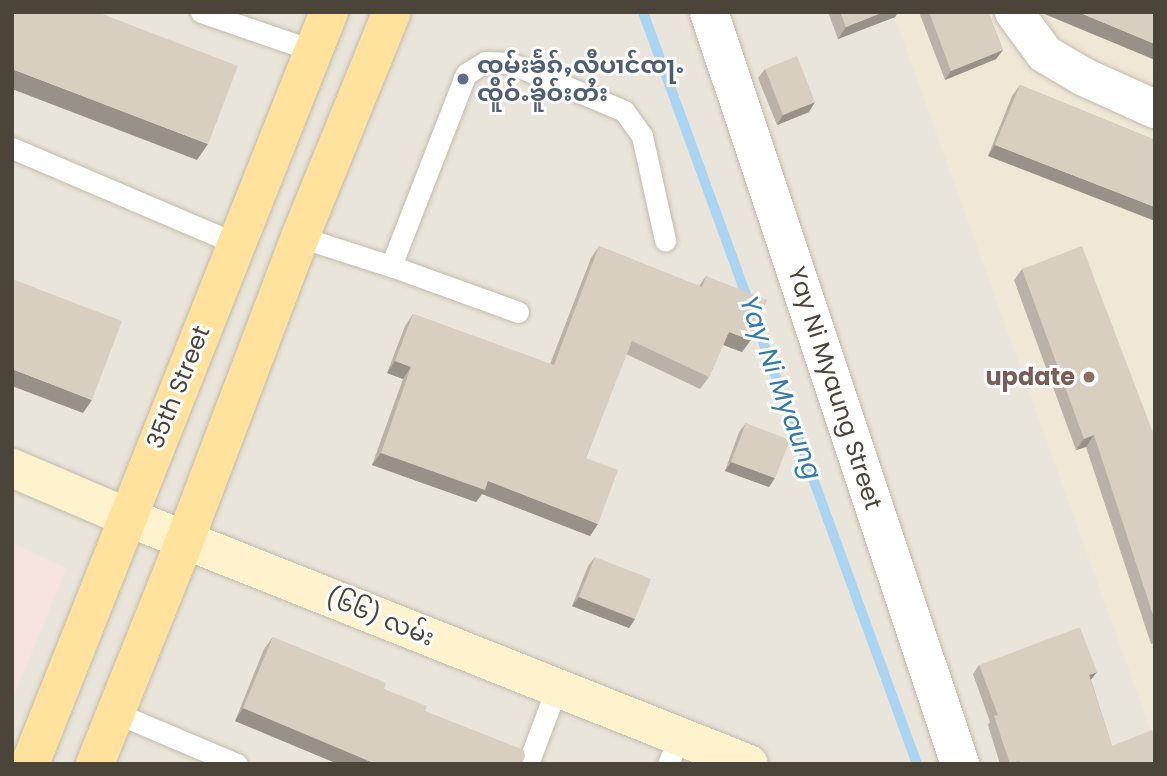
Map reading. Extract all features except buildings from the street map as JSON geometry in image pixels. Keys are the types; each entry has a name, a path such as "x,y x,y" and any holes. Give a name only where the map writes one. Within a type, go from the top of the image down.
{"main road":[{"name":"35th Street","path":"30,764 329,12"},
{"path":"95,764 185,540 300,237 388,21 346,12"}],"street":[{"name":"Yay Ni Myaung Street","path":"709,12 960,764"},
{"path":"1014,12 1045,54 1084,77 1155,109"},
{"name":"(၆၆) လမ်း","path":"12,468 127,517 557,687 674,750 750,764"}],"lane":[{"path":"201,12 314,51"},
{"path":"391,266 466,74 485,62 510,63 624,111 642,136 664,240"},
{"path":"12,148 235,243"},
{"path":"300,237 391,266 518,312"},
{"path":"528,764 557,687"},
{"path":"116,713 237,764"}],"shaded area":[{"path":"12,12 1155,12 1155,764 12,764"},
{"name":"update","path":"893,12 1155,12 1155,743"},
{"path":"12,543 66,568 12,701"}],"waterway":[{"name":"Yay Ni Myaung","path":"643,12 917,764"}],"place":[{"name":"ၸုမ်းၶႅၵ်ႇလီပၢင်ၸႃႉ ၸိူဝ်ႉၶိူဝ်းတႆး","path":"463,79"},
{"name":"update","path":"1089,377"}]}
